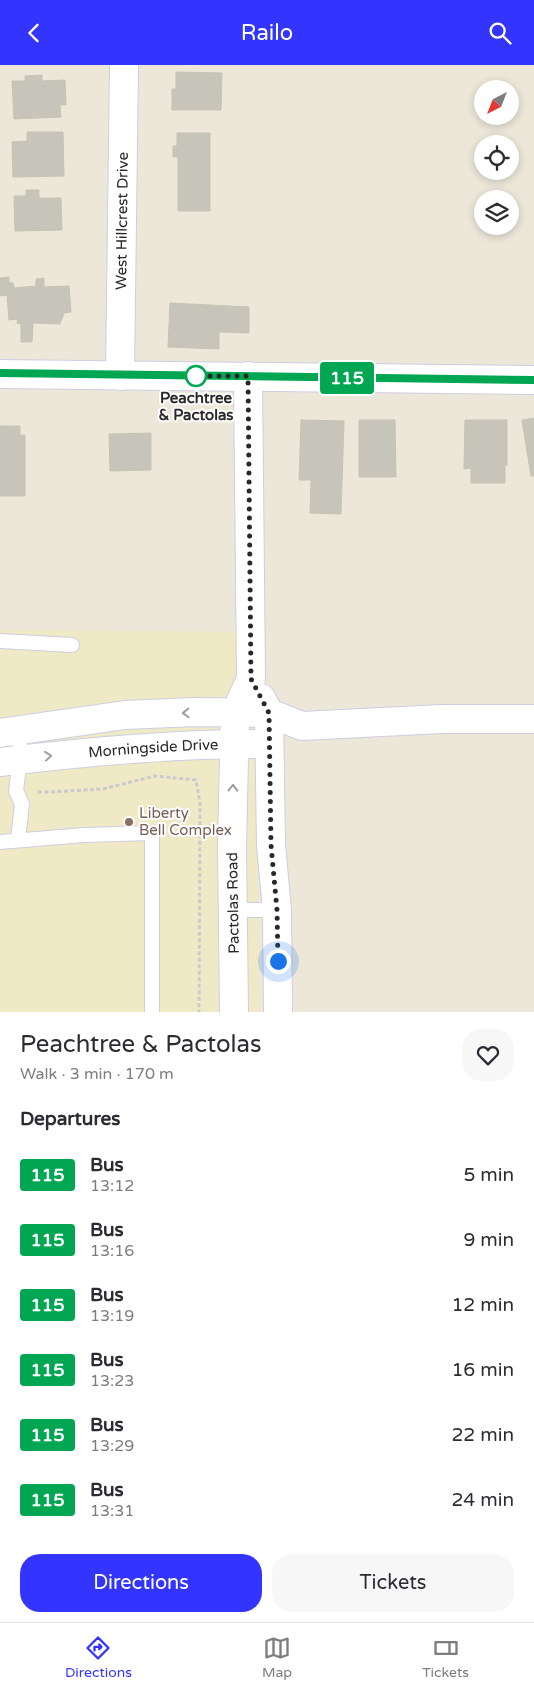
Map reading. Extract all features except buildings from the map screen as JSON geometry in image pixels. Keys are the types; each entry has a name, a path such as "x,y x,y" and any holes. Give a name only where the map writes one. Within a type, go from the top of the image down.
{"street":[{"name":"West Hillcrest Drive","path":"120,376 124,65"},
{"path":"0,373 534,380"},
{"name":"Pactolas Road","path":"234,1012 232,847 234,713 251,679 248,376"},
{"name":"Pactolas Road","path":"251,679 269,713 271,845 277,910 278,1012"},
{"name":"Morningside Drive","path":"10,732 125,715 195,712 269,713 302,726 441,719 534,719"},
{"name":"Morningside Drive","path":"10,761 157,747 270,743 302,726"}],"lane":[{"path":"0,641 72,645"},
{"path":"10,732 10,761 16,791 22,804 18,841"},
{"path":"0,841 84,835 152,833 152,1012"},
{"path":"233,910 277,910"}],"shaded area":[{"name":"Liberty Bell Complex","path":"0,630 255,632 259,1012 0,1012"}],"bus line":[{"name":"115","path":"0,373 534,380"}],"place":[{"name":"Peachtree & Pactolas","path":"196,376"},
{"name":"Liberty Bell Complex","path":"129,822"}],"route":[{"path":"196,376 194,376 248,376 251,679 269,713 271,845 277,910 278,961"}]}
